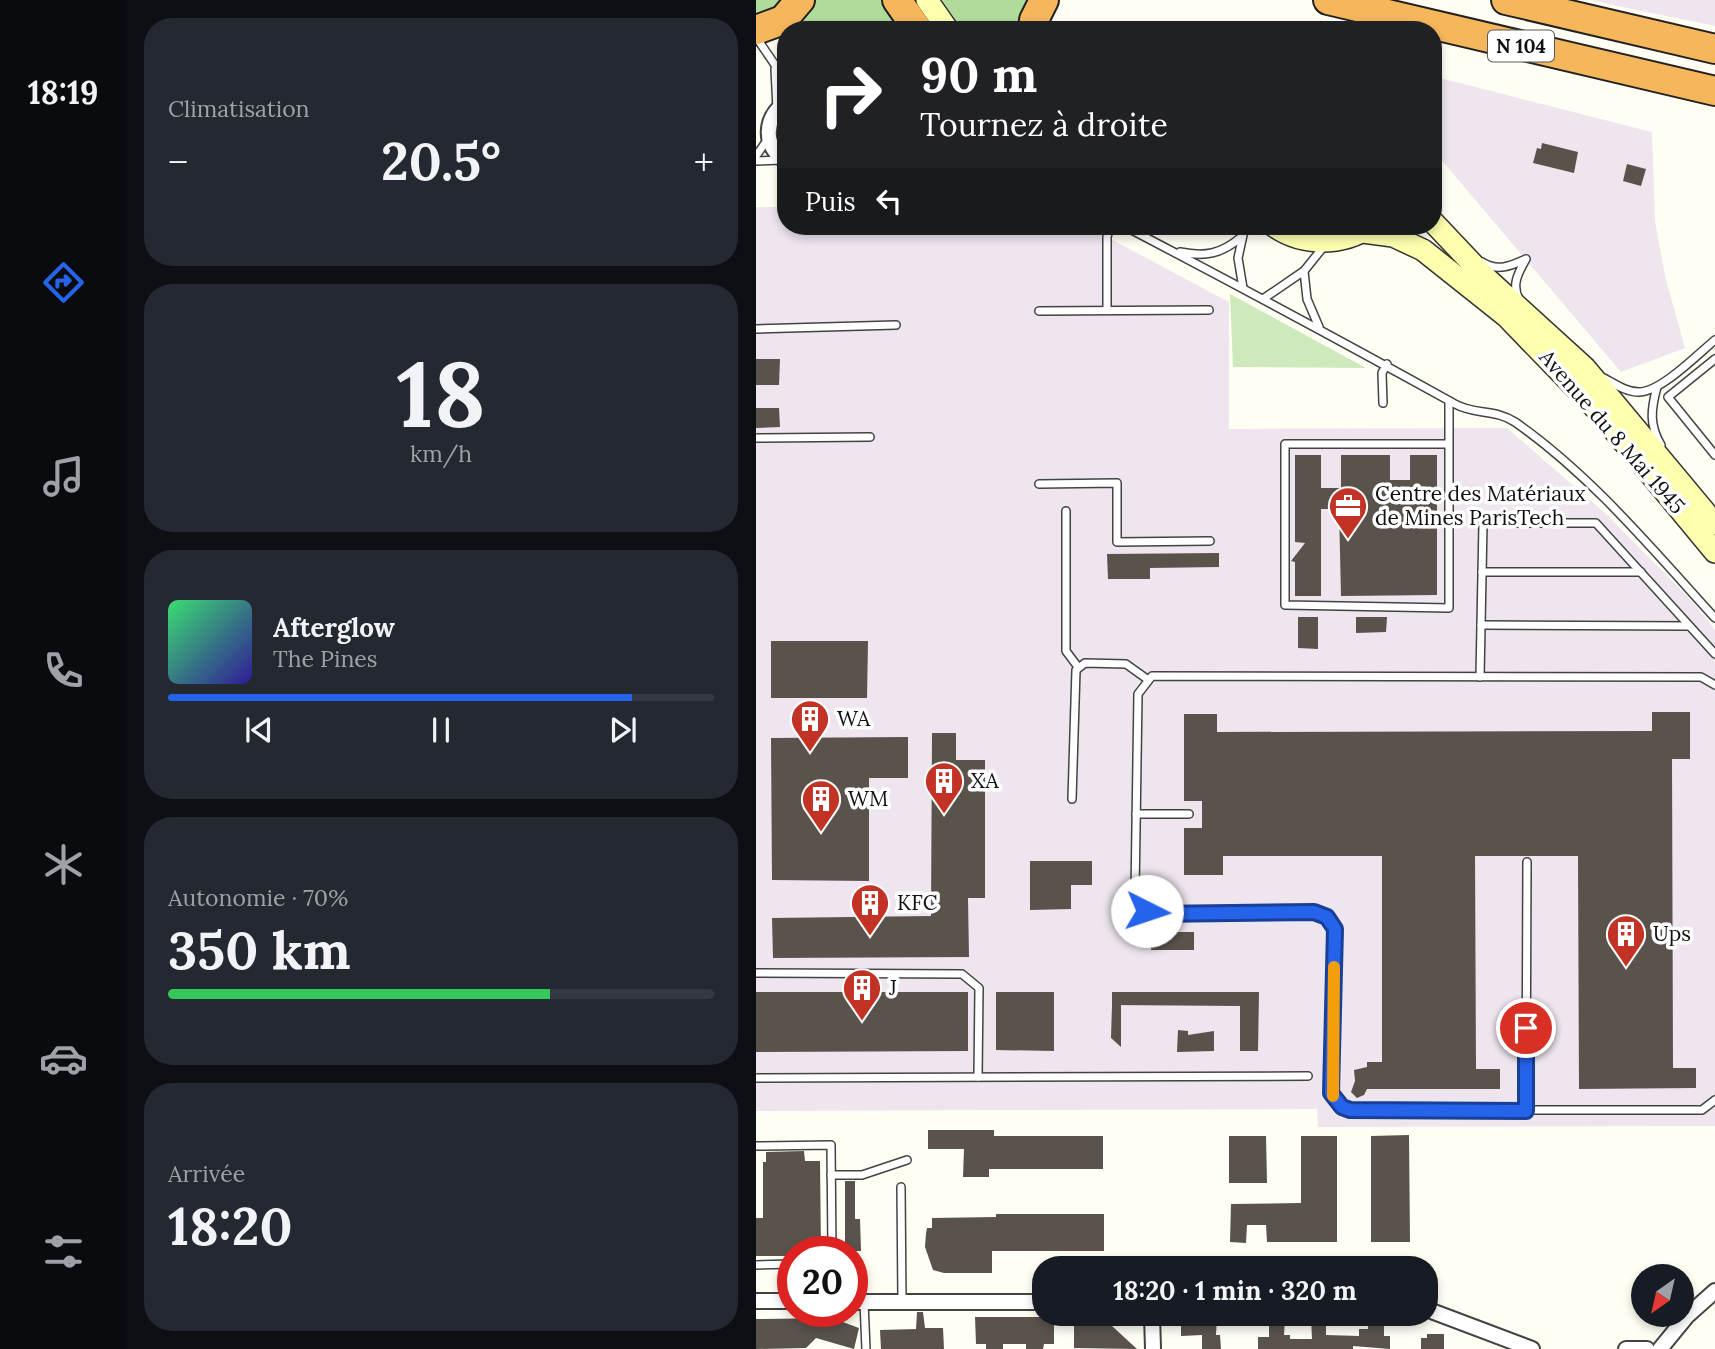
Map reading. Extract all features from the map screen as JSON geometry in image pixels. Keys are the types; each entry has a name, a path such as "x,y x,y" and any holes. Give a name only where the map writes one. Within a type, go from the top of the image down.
{"highway":[{"path":"780,21 800,0"},
{"path":"897,0 912,21"},
{"path":"1036,21 1044,0"},
{"name":"N 104","path":"1328,0 1417,21"},
{"name":"N 104","path":"1506,0 1715,49"},
{"path":"756,30 777,22"},
{"name":"N 104","path":"1442,27 1715,91"}],"main road":[{"path":"927,0 942,21"},
{"path":"939,0 953,21"},
{"name":"Avenue du 8 Mai 1945","path":"1442,232 1584,368 1715,524"},
{"name":"Avenue du 8 Mai 1945","path":"1294,235 1305,240 1329,242 1349,235"},
{"name":"Avenue du 8 Mai 1945","path":"1389,235 1423,250 1506,316 1599,412 1715,552"}],"street":[{"path":"777,111 771,118 769,139 777,153"},
{"path":"1660,1349 1687,1316 1715,1292"},
{"path":"756,1301 777,1301"},
{"path":"868,1302 1032,1302"},
{"path":"1438,1314 1532,1349"},
{"path":"1152,1326 1153,1349"},
{"path":"1626,1349 1647,1349"}],"lane":[{"path":"756,37 766,47 777,81"},
{"path":"769,139 756,159 777,160"},
{"path":"1107,310 1108,235"},
{"path":"1142,235 1319,327 1465,409 1505,416 1551,452 1628,524 1715,618"},
{"path":"1241,235 1238,271 1243,288"},
{"path":"1171,250 1208,256 1240,238"},
{"path":"1448,239 1488,266 1508,268 1526,259 1516,275 1516,293 1527,311"},
{"path":"1263,299 1304,271 1329,242"},
{"path":"1304,271 1307,299 1319,327"},
{"path":"1040,310 1209,310"},
{"path":"756,328 896,325"},
{"path":"1584,368 1621,388 1640,392 1657,387 1715,340"},
{"path":"1715,359 1668,397 1715,455"},
{"path":"1382,403 1382,373 1387,365"},
{"path":"1657,387 1650,411 1655,435 1681,482"},
{"path":"1449,401 1450,608 1285,605 1285,444 1449,444"},
{"path":"756,438 870,437"},
{"path":"1039,484 1117,483 1117,542 1210,541"},
{"path":"1066,511 1066,651 1078,667"},
{"path":"1480,677 1483,523 1596,523 1715,654"},
{"path":"1482,572 1641,572"},
{"path":"1481,625 1689,626"},
{"path":"1072,799 1073,674 1085,663 1126,664 1147,679"},
{"path":"1715,685 1700,677 1152,676 1147,679 1138,694 1135,894 1147,911 1153,914 1314,912 1332,922 1335,929 1331,1093 1342,1107 1358,1112 1702,1110 1715,1100"},
{"path":"1136,814 1189,814"},
{"path":"1526,1111 1527,862"},
{"path":"756,973 962,974 979,988 978,1077"},
{"path":"756,1078 1308,1076"},
{"path":"756,1146 831,1145 832,1236"},
{"path":"831,1175 862,1175 907,1160"},
{"path":"901,1187 902,1302"},
{"path":"756,1265 777,1264"},
{"path":"862,1327 866,1349"}],"shaded area":[{"path":"1592,0 1715,0 1715,26 1608,4"},
{"path":"1442,79 1652,132 1655,221 1665,276 1685,348 1621,372 1442,161"},
{"path":"756,207 777,207 777,235 1103,235 1229,302 1229,429 1507,428 1605,513 1693,602 1715,630 1715,1126 1318,1127 1317,1109 756,1111"}],"green space":[{"path":"756,0 884,0 899,21 777,21 777,28 756,13"},
{"path":"942,0 1027,0 1018,21 957,21"},
{"path":"1230,294 1366,368 1233,367"}],"building":[{"path":"1542,143 1578,152 1574,173 1533,163 1537,148 1541,149"},
{"path":"1627,164 1646,169 1641,186 1623,181"},
{"path":"756,359 780,359 779,385 756,385"},
{"path":"756,408 779,408 780,427 756,428"},
{"path":"1295,455 1321,455 1321,488 1341,488 1341,455 1390,455 1390,480 1410,480 1410,455 1437,455 1437,595 1341,596 1339,509 1321,509 1321,596 1295,596 1295,562 1291,561 1305,543 1295,542"},
{"path":"1219,553 1219,567 1150,568 1150,579 1108,579 1107,554"},
{"path":"1298,617 1318,617 1318,649 1298,648"},
{"path":"1356,617 1387,617 1386,632 1356,633"},
{"path":"771,641 868,641 867,698 771,698"},
{"name":"Ups","path":"1652,712 1690,712 1690,759 1672,759 1673,1068 1696,1068 1696,1088 1579,1089 1578,856 1475,856 1476,1069 1500,1069 1500,1089 1367,1089 1364,1095 1357,1098 1351,1092 1355,1081 1354,1070 1367,1067 1367,1062 1382,1062 1382,856 1223,856 1223,875 1184,875 1184,828 1202,828 1202,801 1184,801 1184,714 1217,714 1217,732 1652,731"},
{"path":"932,733 956,733 956,760 985,760 985,898 968,898 969,957 773,958 772,918 931,916"},
{"path":"908,737 908,778 869,778 869,881 772,880 771,738"},
{"path":"1030,861 1092,861 1092,885 1071,885 1071,909 1030,910"},
{"path":"1151,932 1194,932 1194,950 1151,950"},
{"name":"J","path":"756,992 968,992 968,1051 756,1052"},
{"path":"996,992 1054,992 1054,1051 996,1050"},
{"path":"1112,992 1259,992 1258,1051 1240,1051 1240,1006 1112,1005"},
{"path":"1112,1005 1121,1005 1121,1047 1111,1038"},
{"path":"1178,1030 1188,1031 1188,1035 1214,1031 1214,1051 1177,1052"},
{"path":"928,1130 994,1130 994,1136 1103,1136 1103,1169 989,1169 989,1177 963,1177 964,1149 928,1149"},
{"path":"1409,1135 1410,1242 1371,1242 1371,1136"},
{"path":"1229,1136 1266,1136 1267,1183 1229,1183"},
{"path":"1301,1136 1337,1136 1337,1242 1267,1242 1266,1225 1247,1225 1246,1243 1230,1242 1231,1204 1301,1203"},
{"path":"804,1151 805,1161 820,1161 821,1236 777,1236 777,1256 756,1256 756,1218 763,1218 763,1162 766,1162 766,1152"},
{"path":"845,1181 855,1181 855,1219 860,1219 861,1236 845,1236"},
{"path":"996,1214 1104,1214 1104,1251 992,1251 992,1273 944,1273 933,1270 925,1247 927,1228 932,1228 932,1218 996,1217"},
{"path":"917,1312 923,1312 925,1328 943,1328 944,1349 881,1349 880,1330 916,1329"},
{"path":"975,1317 1032,1317 1032,1326 1054,1326 1054,1344 1044,1344 1043,1349 1026,1349 1026,1344 1003,1344 1003,1349 986,1349 986,1344 976,1344"},
{"path":"756,1319 777,1319 777,1327 859,1328 854,1349 816,1338 806,1348 756,1349"},
{"path":"1074,1326 1112,1326 1137,1349 1074,1348"},
{"path":"1181,1326 1216,1326 1216,1335 1220,1335 1221,1349 1202,1349 1202,1335 1181,1336"},
{"path":"1269,1326 1285,1326 1284,1335 1290,1335 1290,1339 1312,1339 1311,1326 1326,1326 1326,1335 1359,1336 1359,1329 1384,1326 1384,1336 1390,1336 1390,1349 1353,1346 1353,1349 1258,1349 1258,1337 1269,1337"},
{"path":"1427,1334 1444,1334 1444,1349 1421,1349 1421,1338 1427,1338"}],"slow traffic":[{"path":"1333,1096 1334,967"}],"place":[{"name":"Centre des Matériaux de Mines ParisTech","path":"1348,540"},
{"name":"WA","path":"810,753"},
{"name":"XA","path":"944,815"},
{"name":"WM","path":"821,833"},
{"name":"KFC","path":"870,937"},
{"name":"Ups","path":"1626,968"},
{"name":"J","path":"862,1022"}],"route":[{"path":"1147,911 1153,914 1314,912 1327,917 1335,929 1331,1093 1342,1107 1350,1110 1526,1111 1526,1028"}]}
